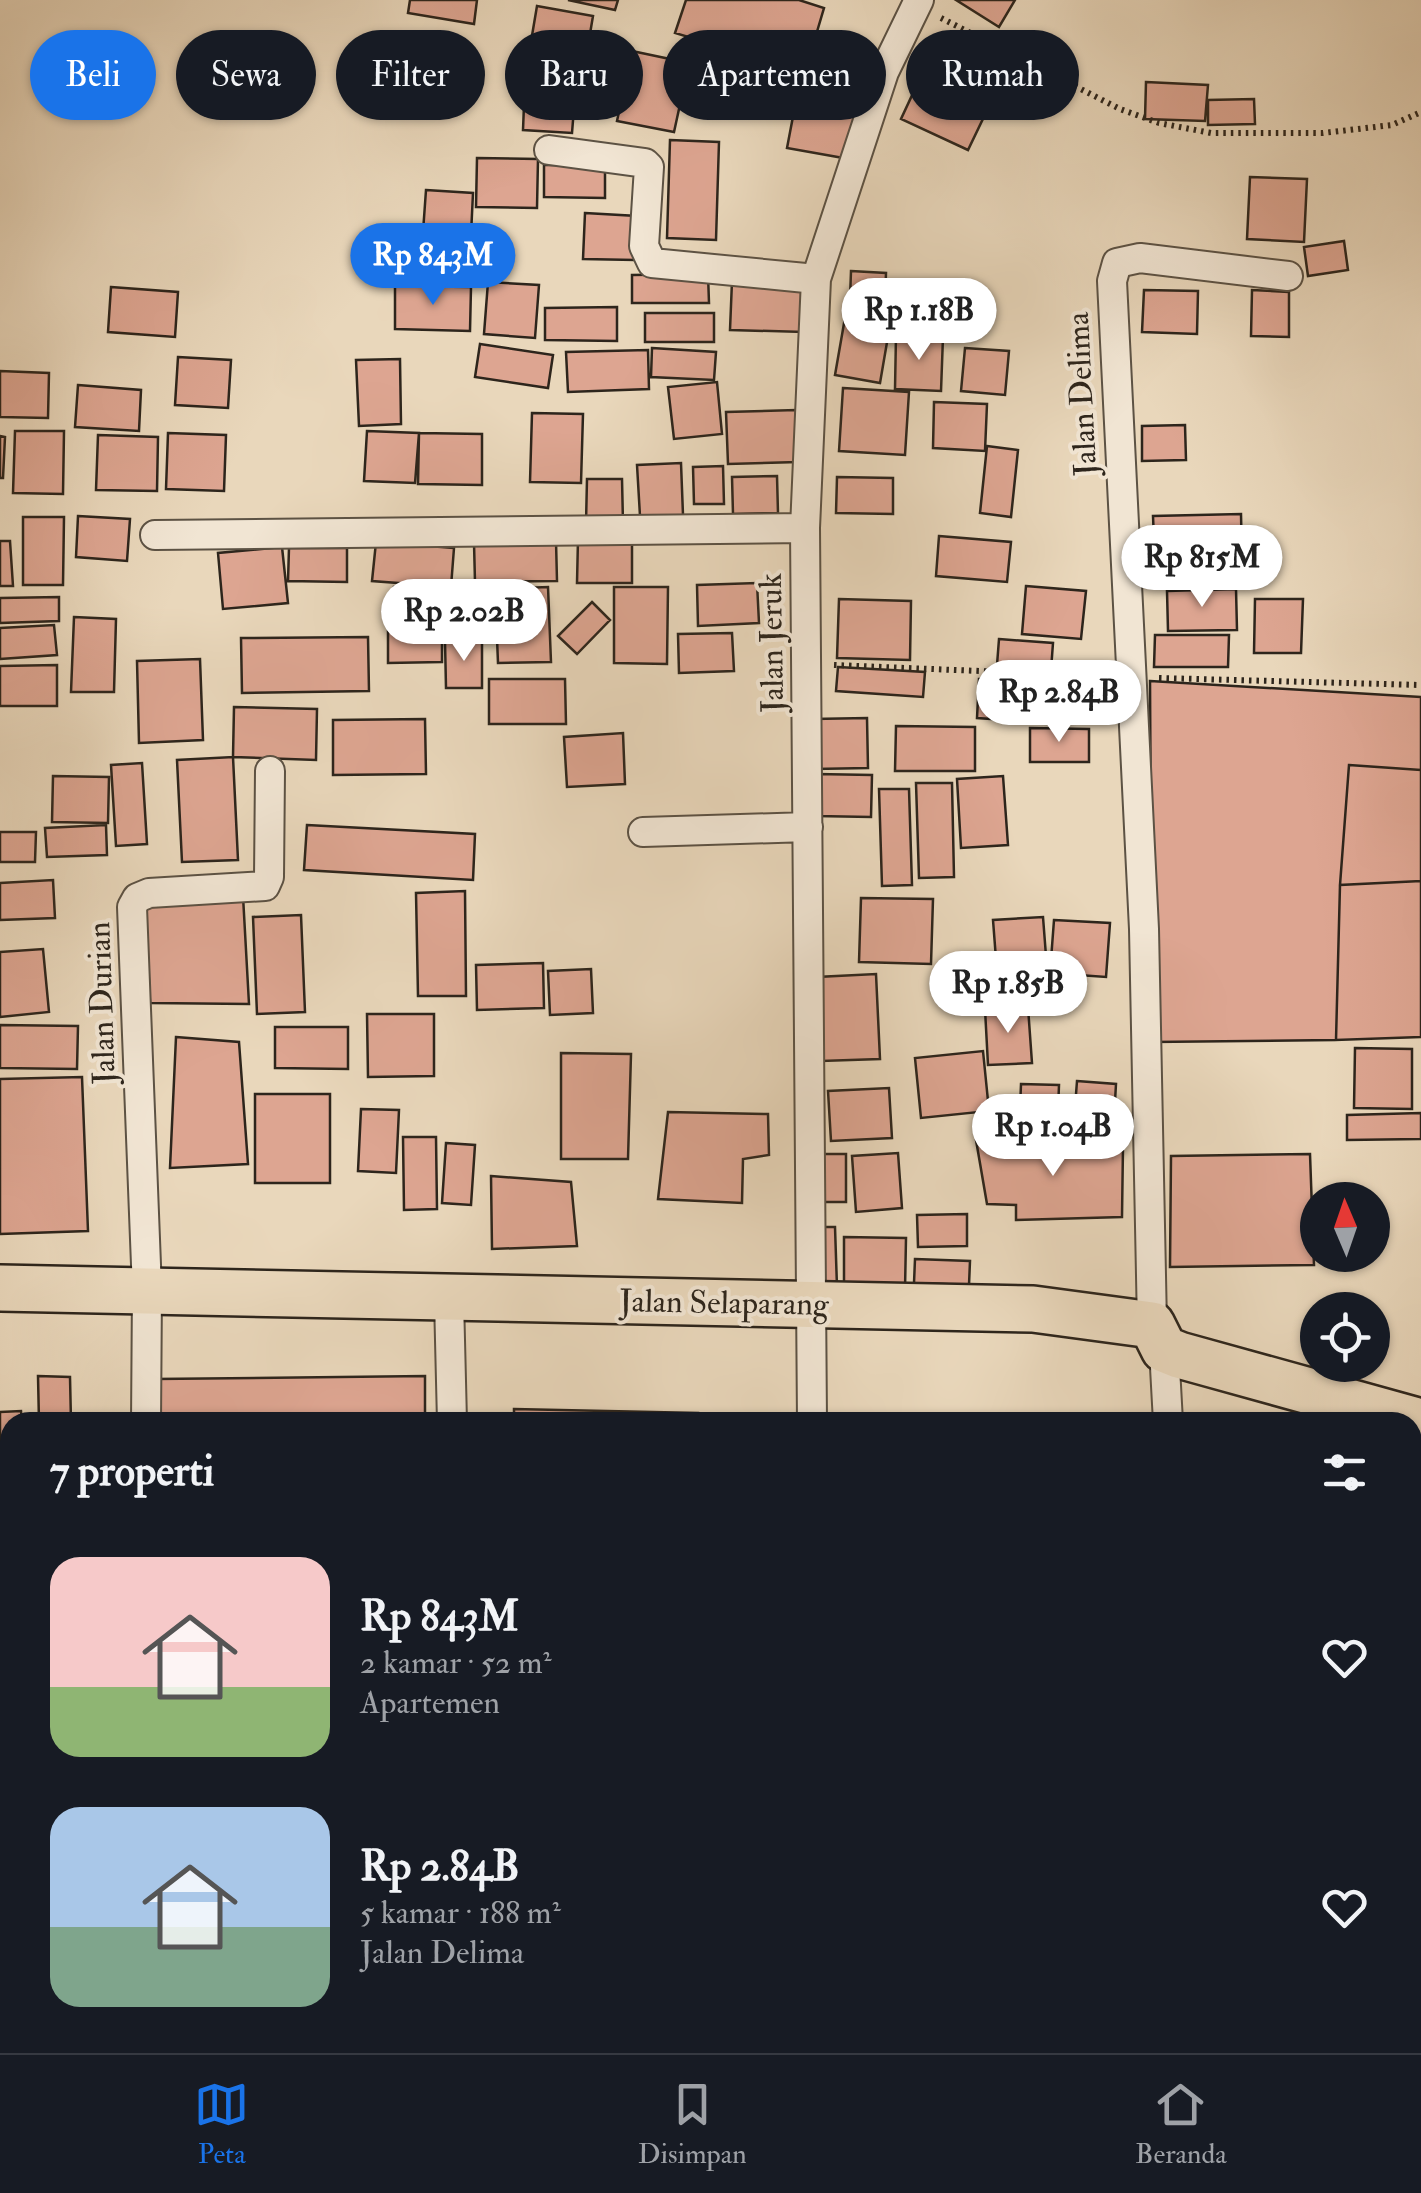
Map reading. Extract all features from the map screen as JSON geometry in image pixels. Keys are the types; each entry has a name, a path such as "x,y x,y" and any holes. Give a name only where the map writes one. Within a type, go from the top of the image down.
{"main road":[{"name":"Jalan Selaparang","path":"0,1288 1033,1309 1158,1337 1390,1412"}],"street":[{"name":"Jalan Jeruk","path":"812,1412 805,528 816,279 884,72 918,3"},
{"path":"549,150 645,162 649,167 644,246 652,263 816,279"},
{"name":"Jalan Delima","path":"1167,1412 1158,1337 1144,929 1112,282 1118,263 1140,258 1288,276"},
{"path":"155,536 805,528"},
{"name":"Jalan Durian","path":"148,1290 132,907 137,898 149,893 264,886 269,877 270,771"},
{"path":"643,832 808,827"},
{"path":"146,1412 148,1290"},
{"path":"449,1299 452,1412"}],"path":[{"path":"918,3 1120,110 1159,123 1218,134 1323,133 1392,125 1421,112"},
{"path":"808,664 1421,686"}],"building":[{"path":"410,0 477,0 474,24 408,13"},
{"path":"568,0 618,0 615,10"},
{"path":"686,0 799,0 824,8 817,30 676,30"},
{"path":"956,0 1015,0 999,27"},
{"path":"537,6 593,16 591,30 533,30"},
{"path":"643,53 663,58 663,120 677,120 674,132 617,121 643,120"},
{"path":"1146,82 1208,85 1205,121 1145,119"},
{"path":"1254,99 1255,124 1208,125 1208,100"},
{"path":"906,108 906,120 982,120 968,150 901,119"},
{"path":"523,120 573,120 572,133 523,130"},
{"path":"792,120 856,120 849,159 787,148"},
{"path":"670,140 719,142 716,240 667,238"},
{"path":"477,158 538,159 537,208 476,207"},
{"path":"544,165 605,165 605,198 544,197"},
{"path":"1250,177 1307,179 1304,242 1247,239"},
{"path":"426,190 473,193 471,235 423,232"},
{"path":"585,213 637,216 635,260 583,259"},
{"path":"1344,241 1348,270 1308,276 1304,247"},
{"path":"851,271 886,273 885,300 850,299"},
{"path":"708,274 709,303 632,303 632,275"},
{"path":"732,281 806,284 804,332 730,330"},
{"path":"488,282 539,285 535,338 484,334"},
{"path":"395,286 471,287 470,331 395,329"},
{"path":"111,287 178,292 175,337 108,332"},
{"path":"1144,290 1198,291 1197,334 1142,332"},
{"path":"1252,290 1289,292 1289,337 1251,336"},
{"path":"617,307 617,341 545,340 545,308"},
{"path":"846,312 891,319 880,383 835,375"},
{"path":"645,313 714,313 714,342 645,342"},
{"path":"896,335 943,337 941,391 895,389"},
{"path":"480,344 553,355 548,388 475,377"},
{"path":"652,348 716,352 714,380 651,377"},
{"path":"965,348 1009,351 1005,395 961,391"},
{"path":"648,350 649,389 568,392 566,352"},
{"path":"178,357 231,360 228,408 175,405"},
{"path":"400,359 401,424 359,426 356,360"},
{"path":"0,371 49,373 48,418 0,417"},
{"path":"717,382 722,434 674,439 668,387"},
{"path":"78,385 141,390 139,431 75,427"},
{"path":"843,388 909,392 905,455 839,451"},
{"path":"934,402 987,404 985,451 933,448"},
{"path":"796,410 798,462 728,464 726,412"},
{"path":"532,413 583,414 581,483 530,482"},
{"path":"1185,425 1186,460 1142,461 1142,426"},
{"path":"15,431 64,431 63,494 13,493"},
{"path":"367,431 419,433 415,483 364,481"},
{"path":"168,433 226,435 224,491 166,489"},
{"path":"419,433 482,434 482,485 418,484"},
{"path":"98,435 158,437 157,491 96,490"},
{"path":"0,436 5,437 3,478 0,478"},
{"path":"987,446 1018,450 1011,517 980,513"},
{"path":"681,463 683,515 640,516 637,465"},
{"path":"723,466 724,504 694,504 693,467"},
{"path":"777,476 778,513 733,514 732,477"},
{"path":"837,477 893,478 893,514 836,513"},
{"path":"587,479 622,479 623,523 586,523"},
{"path":"1241,514 1242,561 1155,564 1153,516"},
{"path":"78,516 130,519 127,561 76,557"},
{"path":"23,517 64,517 63,585 23,585"},
{"path":"939,536 1011,542 1007,582 936,576"},
{"path":"578,539 632,539 632,583 577,583"},
{"path":"0,541 10,541 13,586 0,586"},
{"path":"556,541 557,581 475,582 474,543"},
{"path":"376,542 454,548 451,587 372,581"},
{"path":"282,547 288,603 223,609 218,553"},
{"path":"289,548 347,548 347,582 288,581"},
{"path":"757,583 759,623 698,626 697,585"},
{"path":"1026,586 1086,591 1081,639 1022,634"},
{"path":"394,587 449,589 449,617 393,616"},
{"path":"548,587 551,662 498,663 495,589"},
{"path":"614,587 668,587 667,664 614,663"},
{"path":"1236,589 1237,630 1168,631 1167,591"},
{"path":"59,597 59,621 0,623 0,598"},
{"path":"839,599 911,601 910,660 837,658"},
{"path":"1255,599 1303,599 1301,653 1254,653"},
{"path":"592,602 610,620 577,654 558,636"},
{"path":"74,617 116,619 114,692 71,692"},
{"path":"388,618 442,618 442,662 388,663"},
{"path":"54,625 57,655 0,659 0,628"},
{"path":"732,633 734,671 679,673 678,634"},
{"path":"1155,635 1229,635 1228,667 1154,667"},
{"path":"368,637 369,691 242,693 241,638"},
{"path":"999,639 1053,643 1051,670 997,665"},
{"path":"445,641 482,641 482,688 446,688"},
{"path":"200,659 203,740 139,743 137,661"},
{"path":"57,665 57,706 0,706 0,666"},
{"path":"838,667 925,672 923,697 836,691"},
{"path":"489,679 565,679 566,724 489,724"},
{"path":"979,679 1040,683 1038,722 977,718"},
{"path":"1150,681 1421,697 1421,770 1349,765 1340,885 1336,1040 1152,1042"},
{"path":"234,707 317,709 316,760 233,757"},
{"path":"867,718 868,768 814,769 813,719"},
{"path":"425,719 426,774 333,775 333,720"},
{"path":"896,726 975,727 975,771 895,771"},
{"path":"1030,728 1089,729 1089,762 1030,762"},
{"path":"623,733 625,784 567,787 564,737"},
{"path":"233,757 238,860 182,862 177,760"},
{"path":"142,763 147,844 116,846 111,765"},
{"path":"1349,765 1421,770 1421,881 1340,885"},
{"path":"816,774 872,775 871,817 816,816"},
{"path":"53,776 109,777 108,823 52,822"},
{"path":"1003,776 1008,845 961,848 957,779"},
{"path":"916,783 952,783 954,877 919,878"},
{"path":"879,789 909,789 912,885 882,886"},
{"path":"106,825 107,855 47,857 45,828"},
{"path":"307,825 475,834 473,880 304,870"},
{"path":"0,832 36,832 35,862 0,862"},
{"path":"53,880 55,918 0,920 0,883"},
{"path":"1421,881 1421,1037 1336,1040 1340,885"},
{"path":"465,891 466,996 418,996 416,893"},
{"path":"243,896 249,1004 150,1003 145,897"},
{"path":"861,898 933,899 931,964 859,962"},
{"path":"301,915 305,1012 257,1014 253,917"},
{"path":"1043,917 1046,956 996,959 993,920"},
{"path":"1054,920 1110,923 1106,977 1050,973"},
{"path":"43,949 49,1012 0,1017 0,952"},
{"path":"543,963 544,1008 477,1010 476,965"},
{"path":"999,963 1040,963 1039,999 999,999"},
{"path":"591,969 593,1013 550,1015 548,971"},
{"path":"876,974 880,1059 821,1061 817,977"},
{"path":"1028,1007 1032,1063 988,1065 985,1009"},
{"path":"367,1014 434,1014 434,1076 368,1077"},
{"path":"0,1025 78,1026 77,1069 0,1068"},
{"path":"275,1027 348,1027 348,1069 275,1068"},
{"path":"176,1037 239,1042 248,1164 170,1168"},
{"path":"1355,1048 1412,1049 1412,1109 1354,1108"},
{"path":"983,1051 989,1111 921,1118 915,1058"},
{"path":"561,1053 631,1054 628,1159 561,1159"},
{"path":"82,1077 88,1231 0,1234 0,1079"},
{"path":"1077,1081 1116,1084 1113,1136 1073,1134"},
{"path":"1021,1084 1059,1085 1057,1137 1019,1135"},
{"path":"889,1088 892,1138 831,1141 828,1091"},
{"path":"255,1094 330,1094 330,1183 255,1183"},
{"path":"361,1109 399,1110 396,1173 358,1171"},
{"path":"668,1112 768,1114 769,1155 743,1159 742,1203 658,1199"},
{"path":"1421,1113 1421,1139 1347,1140 1347,1115"},
{"path":"978,1117 1014,1117 1014,1137 978,1137"},
{"path":"403,1137 436,1137 437,1209 404,1210"},
{"path":"976,1140 1123,1146 1122,1217 1016,1220 1016,1205 987,1204"},
{"path":"446,1143 475,1145 471,1205 442,1203"},
{"path":"898,1153 902,1208 856,1212 852,1156"},
{"path":"817,1154 846,1154 846,1202 817,1202"},
{"path":"1310,1154 1311,1182 1300,1182 1300,1265 1170,1267 1171,1156"},
{"path":"491,1176 571,1182 577,1246 492,1249"},
{"path":"967,1214 967,1246 918,1247 917,1215"},
{"path":"816,1227 835,1227 837,1287 818,1288"},
{"path":"844,1237 906,1238 905,1290 844,1290"},
{"path":"915,1259 970,1261 969,1285 914,1283"},
{"path":"38,1376 70,1377 71,1412 39,1412"},
{"path":"425,1376 425,1412 156,1412 155,1379"},
{"path":"514,1409 652,1412 514,1412"}]}
